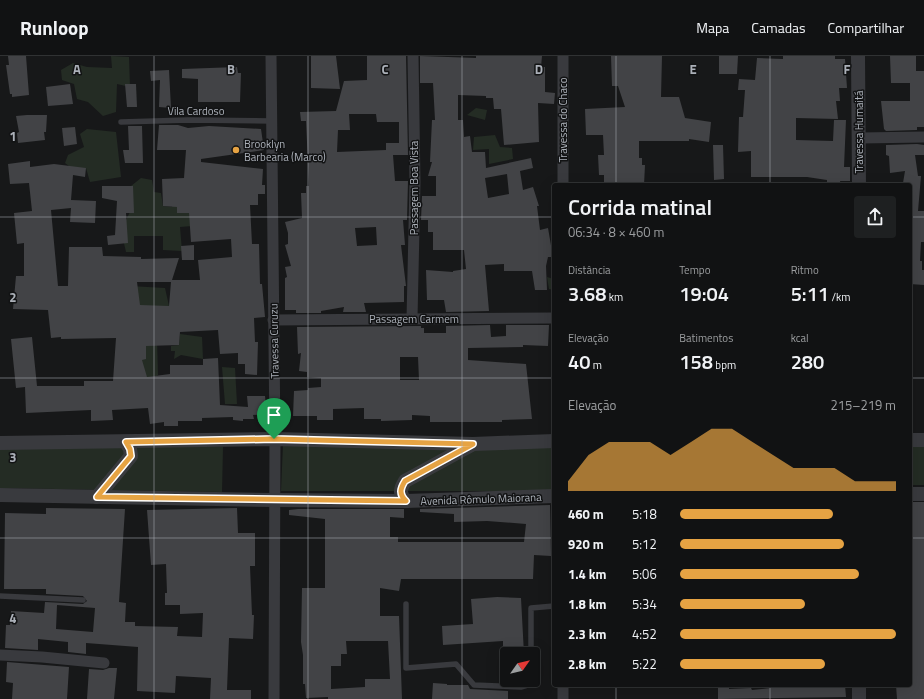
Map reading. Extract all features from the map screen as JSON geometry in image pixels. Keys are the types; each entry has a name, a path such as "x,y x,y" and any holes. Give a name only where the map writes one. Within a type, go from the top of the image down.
{"street":[{"name":"Travessa Curuzu","path":"271,56 274,439 274,699"},
{"name":"Passagem Boa Vista","path":"412,319 415,182 413,56"},
{"name":"Travessa do Chaco","path":"563,56 563,183"},
{"name":"Travessa Humaitá","path":"858,56 860,183"},
{"path":"860,138 924,136"},
{"name":"Passagem Carmem","path":"273,320 552,318"},
{"path":"0,443 274,439 473,444 552,441"},
{"path":"912,440 924,440"},
{"path":"97,497 131,456 130,449 126,442"},
{"path":"406,501 402,497 400,489 405,481 473,444"},
{"path":"912,494 924,494"},
{"name":"Avenida Rômulo Maiorana","path":"0,495 406,501 552,496"},
{"path":"0,655 42,657 104,663"},
{"path":"563,687 563,699"},
{"path":"858,687 859,699"}],"lane":[{"name":"Vila Cardoso","path":"121,122 188,120 272,122"},
{"path":"0,596 83,600"},
{"path":"406,604 406,668 456,664 474,685 500,686"},
{"path":"531,647 531,608 552,606"}],"shaded area":[{"path":"111,56 129,57 130,87 117,84 116,112 103,116 88,102 77,99 74,84 62,80 61,70 73,63 87,67 112,68"},
{"path":"476,108 487,110 485,120 467,115"},
{"path":"87,129 116,132 121,177 90,182 86,168 73,169 65,163 68,155 84,147 80,134"},
{"path":"495,135 500,147 512,148 513,159 489,164 489,149 473,150 474,137"},
{"path":"141,178 152,180 154,192 161,193 163,206 172,207 172,197 204,225 180,227 182,251 163,250 163,236 134,236 134,252 126,252 121,230 133,206 126,190"},
{"path":"547,277 552,278 552,290 549,289"},
{"path":"130,286 165,288 169,306 129,308"},
{"path":"180,334 202,337 203,359 181,355 174,359 175,351 171,351 171,346 179,345"},
{"path":"157,339 158,375 149,381 137,361 146,340"},
{"path":"222,367 235,368 237,404 225,404"},
{"path":"283,444 552,447 552,491 281,491"},
{"path":"912,445 924,445 924,485 912,485"},
{"path":"0,447 223,447 222,492 0,488"}],"building":[{"path":"8,56 26,56 29,95 12,97 12,94 10,94 6,65 9,65"},
{"path":"311,56 336,56 340,89 311,88"},
{"path":"367,56 406,56 408,155 393,155 395,181 408,181 407,220 403,220 405,245 401,245 406,286 404,286 404,302 364,303 366,312 343,312 344,307 321,311 321,313 296,313 296,310 285,310 285,278 287,277 285,267 291,266 285,245 288,244 288,233 285,222 302,218 301,193 306,193 306,186 309,186 306,121 301,121 300,112 336,111 344,81 367,80","holes":["349,114 376,114 377,122 399,122 399,143 386,143 386,150 337,152 338,130 350,130","376,227 377,245 357,246 355,228"]},
{"path":"420,56 476,58 476,56 542,56 541,67 545,67 545,92 555,93 554,104 538,103 539,142 504,145 501,109 494,109 493,98 486,98 486,96 458,95 458,120 463,120 464,137 470,136 472,152 485,152 486,168 531,158 533,168 520,171 523,190 533,187 539,206 537,206 540,230 548,228 552,257 548,257 546,266 547,290 535,290 532,271 504,271 504,264 485,265 489,311 446,312 444,300 427,300 426,270 453,272 466,269 464,250 433,250 433,232 428,232 428,220 421,220 422,196 436,196 436,176 428,176 432,162 430,162 432,120 435,120 433,83 420,83","holes":["507,174 509,194 488,198 485,178"]},
{"path":"611,56 662,56 661,97 679,97 685,118 711,122 709,142 689,139 689,141 639,141 639,158 642,158 642,165 645,165 644,183 604,183 604,175 599,175 598,155 604,155 603,135 586,135 585,109 625,107 618,86 612,86"},
{"path":"719,56 738,56 737,74 719,74"},
{"path":"783,56 835,56 835,59 845,59 847,88 839,88 840,101 836,101 838,119 796,118 796,140 833,141 834,120 846,120 844,167 850,167 850,181 827,183 827,180 807,177 751,177 751,151 738,152 739,117 743,117 745,90 738,90 739,79 755,80 757,58 783,59"},
{"path":"890,56 916,56 916,71 924,71 924,127 917,127 917,130 886,131 884,129 881,101 910,101 910,83 891,83"},
{"path":"237,67 238,73 241,73 240,102 198,102 198,79 182,78 182,69"},
{"path":"169,70 171,108 159,107 160,80 151,81 150,71"},
{"path":"70,84 73,104 48,106 46,87"},
{"path":"125,84 136,84 137,107 127,107"},
{"path":"47,115 46,132 44,132 45,140 18,143 17,133 19,132 16,116"},
{"path":"159,125 178,125 188,128 209,126 261,129 264,150 201,159 201,162 263,169 262,185 265,185 265,194 258,194 258,205 250,205 252,244 259,244 260,284 262,284 265,317 254,318 255,342 258,342 257,375 245,374 245,364 238,364 238,353 220,354 218,330 180,332 179,345 146,346 146,359 142,360 147,377 170,374 170,365 203,365 203,359 218,358 220,405 248,407 247,396 265,396 267,414 253,415 254,419 243,419 243,421 233,420 233,417 202,418 202,421 178,421 178,426 164,426 164,422 150,424 148,408 112,410 113,420 91,421 91,410 26,413 25,387 16,388 11,339 32,337 37,386 84,386 84,381 113,381 116,338 51,338 48,310 13,309 16,276 24,276 24,243 17,244 14,213 32,211 29,183 10,184 8,164 30,161 30,167 54,164 86,168 85,177 73,175 71,200 96,201 95,223 70,222 71,208 51,210 58,286 68,286 69,247 102,247 103,256 141,257 141,259 179,258 172,280 200,280 198,260 232,257 231,239 191,242 189,213 177,213 177,207 163,206 162,179 184,178 186,150 157,150","holes":["137,282 171,282 169,306 140,305"]},
{"path":"128,126 142,126 143,163 125,163 123,150 129,150"},
{"path":"75,127 77,144 64,146 62,128"},
{"path":"713,145 723,145 724,179 714,180"},
{"path":"886,145 924,145 924,155 915,155 918,176 921,176 918,211 924,211 924,242 921,242 920,261 922,261 922,270 924,270 924,285 912,284 912,183 903,183 905,171 890,173 889,156 886,155"},
{"path":"102,186 133,186 134,213 126,213 128,243 108,245 107,236 115,235 117,201 102,198"},
{"path":"194,245 194,260 182,260 181,246"},
{"path":"490,325 491,337 506,336 506,325 549,325 548,346 523,345 523,347 468,348 468,360 526,364 532,419 502,420 502,422 430,422 430,416 412,415 412,420 381,421 381,419 364,419 364,408 333,409 333,420 317,420 317,416 293,416 294,391 321,387 321,378 307,377 307,372 299,371 301,353 298,354 297,327 421,326 421,328 424,328 424,333 446,333 446,326","holes":["400,357 418,357 419,380 400,380"]},
{"path":"912,502 924,502 924,699 897,699 896,687 912,687"},
{"path":"550,505 551,556 534,555 533,579 401,579 399,591 380,588 380,616 399,616 402,699 328,699 328,697 306,698 305,684 303,684 303,655 301,642 302,588 325,588 325,519 289,515 289,510 404,509 404,518 390,517 390,537 398,537 398,542 524,542 526,524 487,521 454,522 454,514 420,512 420,509","holes":["346,641 388,641 390,679 365,679 365,687 331,689 331,666 341,666 341,654 347,654"]},
{"path":"46,508 125,509 119,602 126,603 125,622 135,622 135,626 178,627 177,636 202,637 203,613 180,614 180,605 165,605 165,593 167,593 166,564 151,565 147,510 237,508 238,533 255,533 255,566 250,566 252,615 254,615 253,639 229,638 227,690 251,690 251,699 210,699 211,678 176,676 175,693 137,691 138,647 86,643 86,654 68,652 68,642 38,639 38,650 5,648 6,625 10,625 11,611 44,613 45,602 83,604 87,601 83,596 46,594 46,589 4,589 5,513 46,514","holes":["57,605 95,608 93,632 56,629"]},
{"path":"497,597 521,598 524,647 503,647 503,641 443,645 442,626 473,624 471,599"},
{"path":"7,662 69,667 67,699 12,699 13,683 6,682"},
{"path":"117,668 114,699 87,699 89,669 103,670"},
{"path":"433,683 468,685 470,689 508,691 508,699 432,699"},
{"path":"718,687 729,687 729,689 751,688 752,690 779,687 845,687 846,697 718,699"}],"place":[{"name":"Brooklyn Barbearia (Marco)","path":"236,150"}],"route":[{"path":"274,439 473,444 405,481 400,489 402,497 406,501 97,497 131,456 130,449 126,442 274,439"}]}
